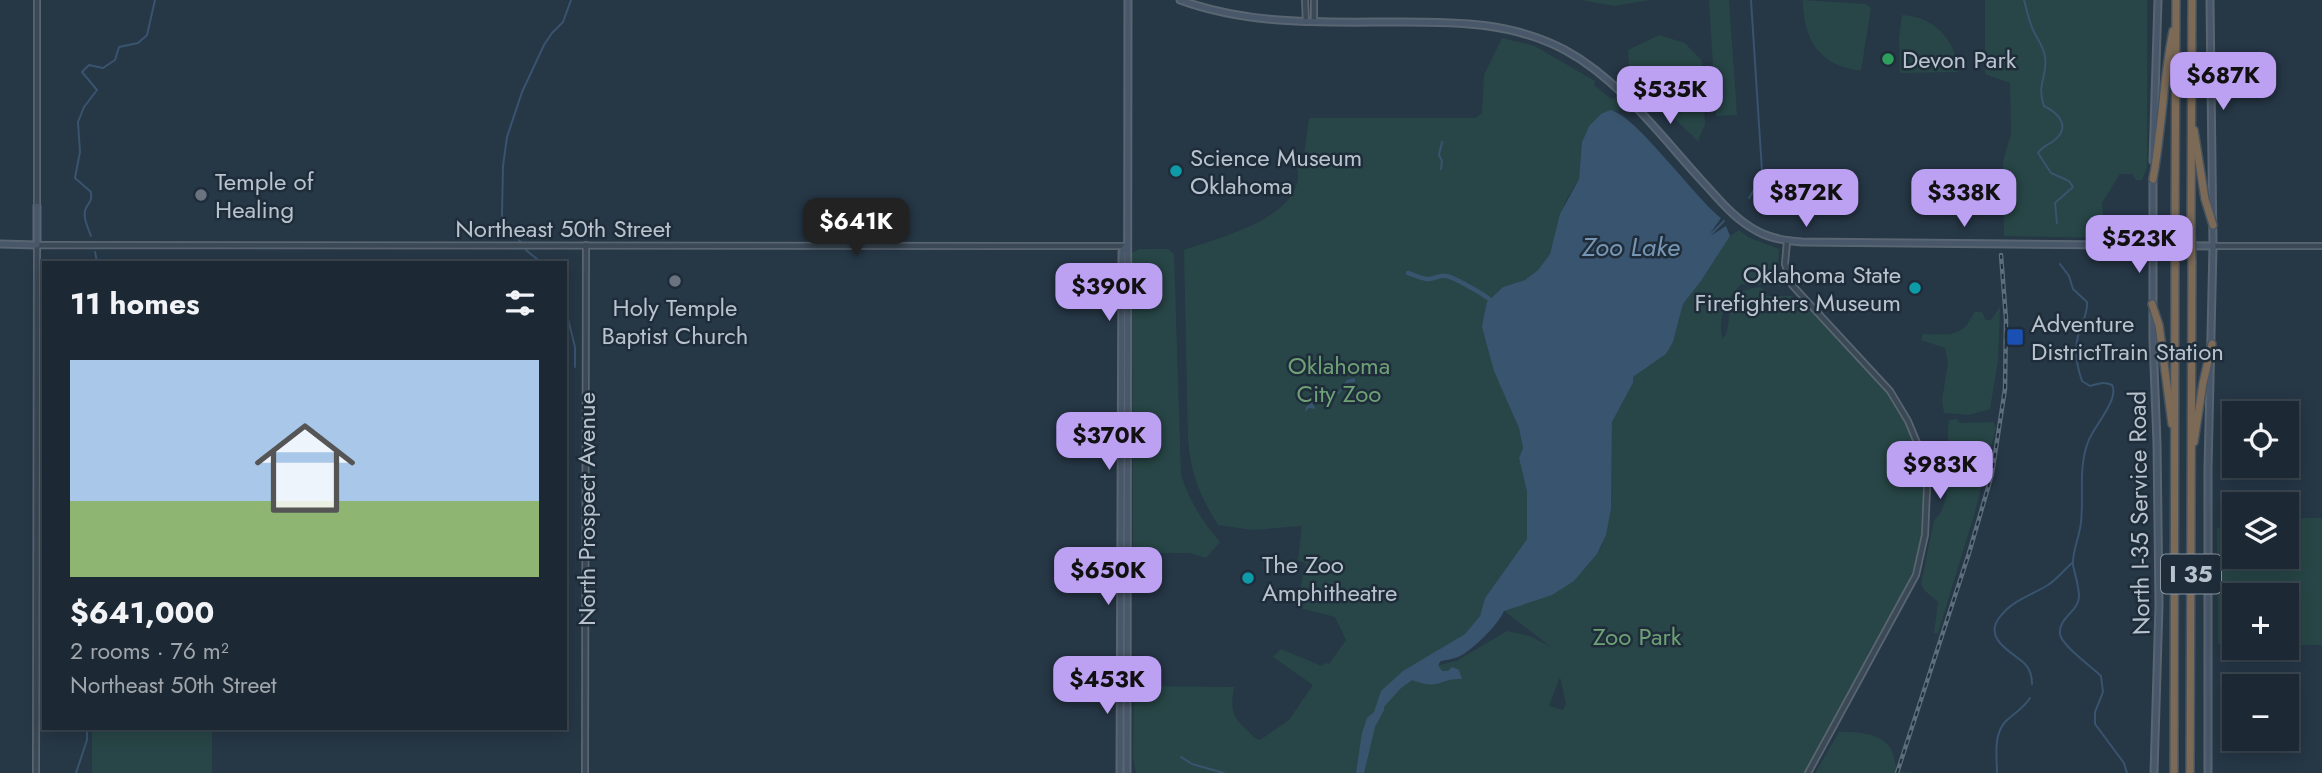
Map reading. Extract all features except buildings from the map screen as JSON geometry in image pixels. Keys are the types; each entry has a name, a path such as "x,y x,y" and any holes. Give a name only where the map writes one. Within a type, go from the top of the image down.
{"highway":[{"name":"I 35","path":"2174,773 2176,0"},
{"name":"I 35","path":"2190,773 2192,0"},
{"path":"2153,179 2161,136 2168,55 2176,17"},
{"path":"2192,121 2198,143 2205,199 2213,225"},
{"path":"2152,304 2159,324 2168,407 2175,436"},
{"path":"2192,457 2212,344"}],"main road":[{"path":"1127,773 1128,0"},
{"path":"1180,0 1234,15 1306,22 1475,23 1505,27 1549,42 1578,58 1612,84 1738,219 1765,235 1787,241 2213,246"},
{"name":"North I-35 Service Road","path":"2154,773 2159,565 2152,245 2158,0"},
{"path":"2208,773 2208,469 2213,246 2210,0"},
{"path":"37,206 37,244"},
{"name":"Northeast 50th Street","path":"0,244 37,244"},
{"path":"1120,773 1122,252 1126,246"}],"street":[{"path":"37,0 37,206"},
{"path":"1306,0 1306,22"},
{"path":"1314,0 1314,22"},
{"path":"1787,241 1785,264 1792,285 1890,391 1908,421 1918,445 1927,488 1925,535 1916,575 1808,773"},
{"path":"36,773 37,244"},
{"name":"Northeast 50th Street","path":"37,244 1126,246"},
{"name":"North Prospect Avenue","path":"585,773 586,245"},
{"path":"2213,246 2322,246"}],"green space":[{"path":"1581,0 1650,0 1614,6"},
{"path":"1709,0 1729,0 1737,115 1716,116"},
{"path":"1803,0 1866,4 1871,8 1861,71 1834,63 1816,48 1806,27"},
{"path":"1985,0 2147,0 2147,168 2142,180 2136,180 2132,174 2120,174 2102,203 2105,238 2004,236 2003,161 2011,134 2010,83 1985,74"},
{"path":"1902,15 1924,20 1942,32 1953,50 1958,72 1900,73 1899,39"},
{"path":"1659,35 1685,43 1702,61 1705,124 1698,141 1647,92 1641,79 1629,67 1628,50"},
{"path":"1502,38 1535,46 1595,81 1594,85 1622,104 1618,111 1601,114 1589,126 1582,142 1579,179 1566,200 1550,254 1538,270 1525,280 1503,287 1487,302 1509,404 1519,428 1523,448 1519,458 1527,492 1527,539 1485,598 1480,616 1465,634 1430,656 1440,665 1456,661 1507,631 1530,636 1551,647 1504,611 1574,581 1597,554 1602,545 1611,509 1612,422 1633,383 1633,377 1666,354 1673,342 1683,304 1730,236 1739,230 1750,238 1779,249 1781,286 1741,284 1724,309 1721,324 1723,339 1732,300 1737,295 1760,287 1767,296 1792,296 1803,304 1887,393 1911,437 1918,460 1924,509 1917,558 1905,590 1804,773 1136,773 1133,758 1134,689 1137,686 1234,687 1232,705 1235,716 1260,740 1289,720 1313,685 1273,657 1281,649 1322,666 1329,664 1346,640 1335,617 1296,607 1306,564 1298,560 1302,526 1252,530 1218,525 1201,495 1191,464 1188,440 1184,250 1252,225 1283,205 1294,192 1298,177 1297,166 1304,155 1309,118 1476,118 1482,113 1484,75","holes":["1560,677 1566,704 1563,710 1549,706"]},
{"path":"822,210 847,210 847,222 840,224 838,214 832,213 823,219 826,232 832,231 832,238 822,238"},
{"path":"1139,249 1168,249 1174,254 1181,475 1197,511 1220,542 1206,558 1190,553 1135,553 1133,549 1132,253"},
{"path":"2000,307 1998,361 1990,409 1969,415 1944,413 1942,400 1948,363 1945,348 1921,340 1923,334 1959,331 1970,321 1974,312 1982,312 1986,320 1991,320"},
{"path":"1957,419 1960,423 1993,422 1996,427 1975,512 1938,633 1934,633 1938,602 1921,584 1934,520 1945,501 1949,420"},
{"path":"2299,518 2322,518 2322,645 2299,645 2299,583 2222,583 2222,644 2218,644 2217,528 2222,527 2222,569 2299,569"},
{"path":"92,730 212,730 212,773 92,773"},
{"path":"1839,732 1868,734 1881,739 1891,749 1897,771 1916,773 1815,773"}],"water":[{"name":"Zoo Lake","path":"1610,110 1634,125 1721,218 1707,238 1726,226 1730,236 1683,304 1673,342 1666,354 1633,377 1633,383 1612,422 1611,509 1606,535 1597,554 1574,581 1552,595 1504,611 1477,644 1458,657 1441,661 1438,665 1442,671 1448,671 1452,667 1459,670 1462,679 1434,684 1412,680 1400,689 1384,707 1375,727 1364,773 1356,773 1362,733 1367,718 1374,712 1381,691 1403,671 1465,634 1480,616 1485,598 1527,539 1527,492 1519,458 1523,448 1519,428 1494,371 1482,327 1484,316 1487,302 1503,287 1525,280 1538,270 1550,254 1560,214 1579,179 1582,142 1589,126 1601,114"},
{"path":"1355,378 1355,382 1347,383 1339,394 1332,395 1329,399 1319,398 1312,403 1316,409 1309,408 1305,412 1306,407 1321,393 1319,390 1339,391 1347,380"}],"waterway":[{"path":"91,236 85,215 91,192 75,178 80,152 78,122 84,107 97,90 82,72 89,65 103,68 115,60 119,47 138,43 147,35 155,0"},
{"path":"540,261 527,251 502,216 503,166 507,137 522,92 544,45 563,22 571,0"},
{"path":"1749,198 1760,180 1762,171 1751,0"},
{"path":"2024,0 2044,54 2045,70 2041,92 2044,106 2062,122 2058,137 2038,153 2051,173 2069,181 2073,187 2055,203 2057,223"},
{"path":"1441,169 1442,161 1439,155 1442,142"},
{"path":"1707,238 1724,221"},
{"path":"95,252 97,261"},
{"path":"2060,264 2069,276 2073,289 2087,302 2076,347 2077,365 2082,381 2090,386 2109,384 2112,385 2113,391 2109,405 2085,452 2081,522 2073,560 2079,597 2062,624 2060,634 2071,650 2101,676 2103,692 2095,712 2095,724 2124,763 2127,773"},
{"path":"1408,273 1427,279 1449,277 1490,300"},
{"path":"567,315 575,347 575,367"},
{"path":"2032,684 2027,666 1997,639 1995,626 2010,607 2048,585 2072,563"},
{"path":"1997,773 1996,746 2001,728 2030,698"},
{"path":"76,773 87,740 87,730"},
{"path":"1181,757 1192,764 1224,773"}],"railway":[{"path":"1897,773 1992,474 2005,389 2006,319 2001,255"}],"place":[{"name":"Devon Park","path":"1888,59"},
{"name":"Science Museum Oklahoma","path":"1176,171"},
{"name":"Temple of Healing","path":"201,195"},
{"name":"Holy Temple Baptist Church","path":"675,281"},
{"name":"Oklahoma State Firefighters Museum","path":"1915,288"},
{"name":"Adventure DistrictTrain Station","path":"2015,337"},
{"name":"The Zoo Amphitheatre","path":"1248,578"}],"park label":[{"name":"Oklahoma City Zoo","path":"1339,379"},
{"name":"Zoo Park","path":"1637,636"}]}
